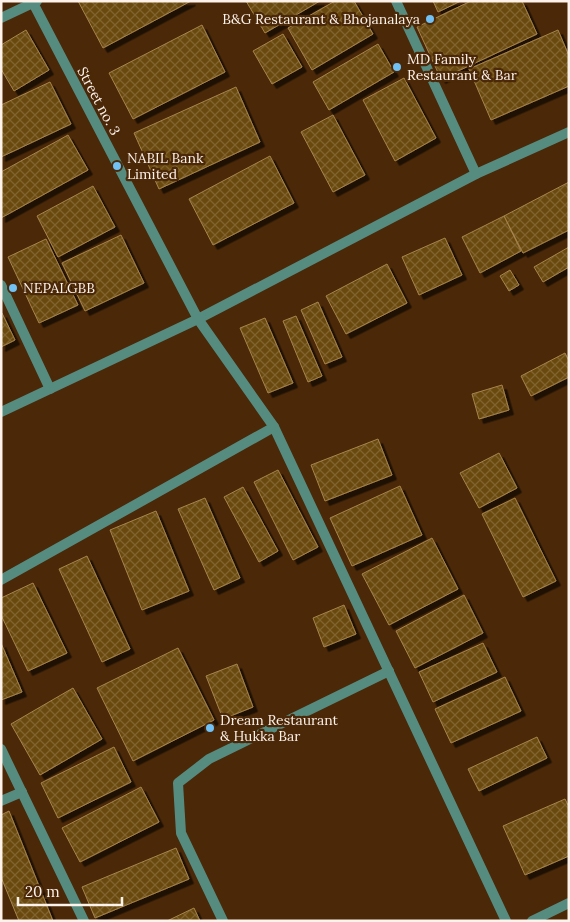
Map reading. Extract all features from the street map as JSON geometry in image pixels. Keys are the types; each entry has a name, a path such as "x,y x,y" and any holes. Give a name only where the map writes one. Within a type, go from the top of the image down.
{"street":[{"path":"396,1 476,174"},
{"path":"1,18 34,2"},
{"name":"Street no. 3","path":"34,2 198,319 274,427 506,921"},
{"path":"1,412 198,319 476,174 569,132"},
{"path":"1,285 50,389"},
{"path":"1,580 274,427"},
{"path":"223,921 181,833 178,784 209,758 389,671"},
{"path":"1,749 84,921"},
{"path":"1,801 22,792"},
{"path":"532,921 569,903"}],"building":[{"path":"78,1 191,1 103,48"},
{"path":"246,1 320,1 265,33"},
{"path":"335,1 354,1 373,34 312,70 288,28"},
{"path":"433,1 461,1 438,12"},
{"path":"471,1 522,1 537,34 441,79 417,27"},
{"path":"202,25 225,72 133,119 109,73"},
{"path":"26,30 49,70 14,91 1,69 1,45"},
{"path":"558,30 569,56 569,86 491,120 469,69"},
{"path":"283,34 302,67 272,84 253,51"},
{"path":"378,44 394,72 329,110 313,82"},
{"path":"404,78 436,138 395,161 363,100"},
{"path":"50,82 71,124 1,157 1,105"},
{"path":"236,87 260,142 159,189 134,133"},
{"path":"333,115 365,175 333,192 301,132"},
{"path":"68,135 88,170 1,218 1,172"},
{"path":"270,156 294,203 213,245 189,199"},
{"path":"569,182 569,230 523,253 504,216"},
{"path":"93,186 115,227 58,257 37,216"},
{"path":"504,216 521,251 480,273 462,237"},
{"path":"121,235 144,283 85,311 62,263"},
{"path":"445,238 462,275 419,295 402,257"},
{"path":"46,239 78,305 39,323 8,257"},
{"path":"569,247 569,267 543,282 534,267"},
{"path":"387,264 407,303 346,334 326,296"},
{"path":"510,270 519,285 509,291 500,276"},
{"path":"318,302 342,357 325,364 301,310"},
{"path":"1,314 15,340 1,347"},
{"path":"296,316 322,376 308,382 283,321"},
{"path":"265,318 293,383 268,393 240,328"},
{"path":"565,353 569,361 569,377 531,396 521,376"},
{"path":"502,385 509,410 479,419 472,394"},
{"path":"378,439 392,475 325,501 311,465"},
{"path":"499,453 517,488 479,508 460,473"},
{"path":"278,470 318,547 293,560 254,482"},
{"path":"400,486 422,535 352,566 330,518"},
{"path":"243,487 278,551 259,562 224,497"},
{"path":"205,498 240,578 214,590 178,509"},
{"path":"515,498 556,581 523,597 482,514"},
{"path":"156,511 189,591 142,610 110,530"},
{"path":"432,538 458,589 389,625 362,574"},
{"path":"87,556 130,649 102,662 59,569"},
{"path":"33,583 67,653 28,671 1,615 1,598"},
{"path":"464,595 483,633 415,668 396,631"},
{"path":"344,605 356,634 324,647 313,618"},
{"path":"1,643 22,692 1,700"},
{"path":"483,643 497,672 433,702 419,672"},
{"path":"178,648 214,720 133,761 97,688"},
{"path":"237,664 253,707 223,719 206,676"},
{"path":"505,677 521,711 451,743 435,709"},
{"path":"73,688 102,739 40,775 11,724"},
{"path":"537,737 547,758 479,791 468,769"},
{"path":"114,747 131,782 58,818 41,783"},
{"path":"141,787 159,822 80,862 62,828"},
{"path":"565,799 569,807 569,856 525,875 503,826"},
{"path":"9,811 53,921 19,921 1,877 1,815"},
{"path":"176,848 189,879 95,918 82,887"},
{"path":"194,908 200,921 167,921"}],"place":[{"name":"B&G Restaurant & Bhojanalaya","path":"430,19"},
{"name":"MD Family Restaurant & Bar","path":"397,67"},
{"name":"NABIL Bank Limited","path":"117,166"},
{"name":"NEPALGBB","path":"13,288"},
{"name":"Dream Restaurant & Hukka Bar","path":"210,728"}]}
